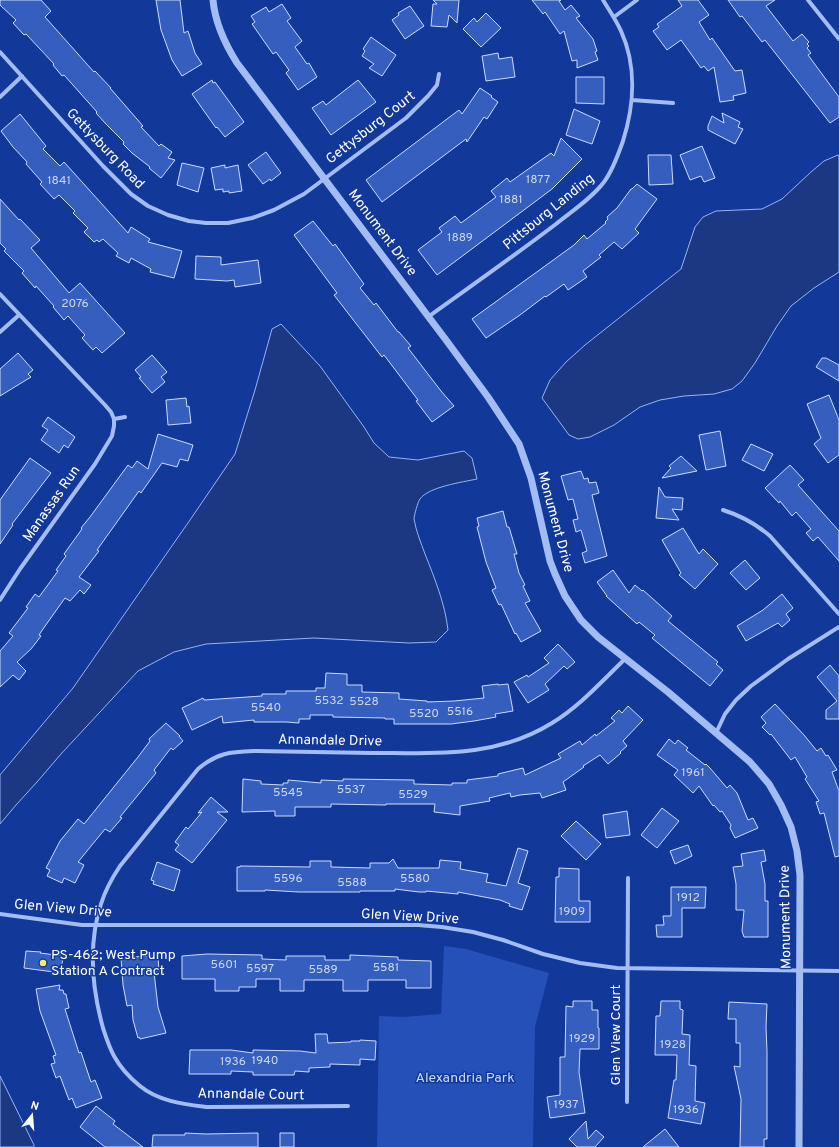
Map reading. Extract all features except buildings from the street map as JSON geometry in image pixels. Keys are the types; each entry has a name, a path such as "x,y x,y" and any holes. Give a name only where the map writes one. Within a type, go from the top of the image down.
{"street":[{"name":"Monument Drive","path":"213,0 219,27 228,48 237,63 325,178 488,397 519,444 531,478 554,574 565,596 581,620 598,637 668,692 750,762 769,784 781,805 791,827 797,851 800,875 799,1147"},
{"name":"Pittsburg Landing","path":"428,317 527,246 593,195 604,182 613,167 618,157 628,124 632,100 632,80 628,54 622,33 603,0"},
{"path":"614,17 637,0"},
{"path":"808,0 839,39"},
{"name":"Gettysburg Road","path":"0,52 103,166 131,194 148,206 168,215 189,221 206,223 228,223 252,218 274,210 296,199 325,178"},
{"name":"Gettysburg Court","path":"325,178 406,118 437,85 439,74"},
{"path":"0,96 22,76"},
{"path":"632,100 673,103"},
{"path":"0,294 105,405 111,412 114,419 125,417"},
{"path":"0,332 19,315"},
{"name":"Manassas Run","path":"0,600 112,436 114,419"},
{"path":"723,510 741,516 770,536 839,614"},
{"path":"716,733 725,714 736,700 751,686 788,659 839,627"},
{"name":"Annandale Drive","path":"96,925 101,905 110,882 120,866 198,769 206,762 230,752 453,753 482,749 510,742 536,732 553,723 572,709 625,659"},
{"name":"Glen View Court","path":"627,1102 628,878"},
{"name":"Glen View Drive","path":"0,914 82,925 418,925 473,932 503,940 543,954 580,963 617,968 839,971"},
{"name":"Annandale Court","path":"96,925 93,950 93,971 99,1014 108,1045 115,1058 125,1072 140,1086 165,1099 206,1107 348,1106"}],"green space":[{"name":"Alexandria Park","path":"444,946 466,949 549,973 535,1027 533,1147 377,1147 379,1016 403,1017 441,1014"}],"shaded area":[{"path":"838,155 839,272 814,288 791,306 742,381 732,389 714,394 684,396 660,400 640,407 614,425 590,437 578,439 569,435 542,398 550,380 566,362 585,345 681,269 695,227 703,217 716,211 762,209 782,199 824,161"},
{"path":"281,324 320,366 374,443 389,457 418,460 464,451 472,458 477,479 430,491 419,500 414,517 419,537 442,601 448,630 436,642 409,643 314,638 206,644 174,652 138,671 61,754 0,824 0,775 73,688 235,454 272,329"},
{"path":"0,1076 34,1145 34,1147 0,1147"}],"place":[{"name":"PS-462; West Pump Station A Contract","path":"43,963"}]}
